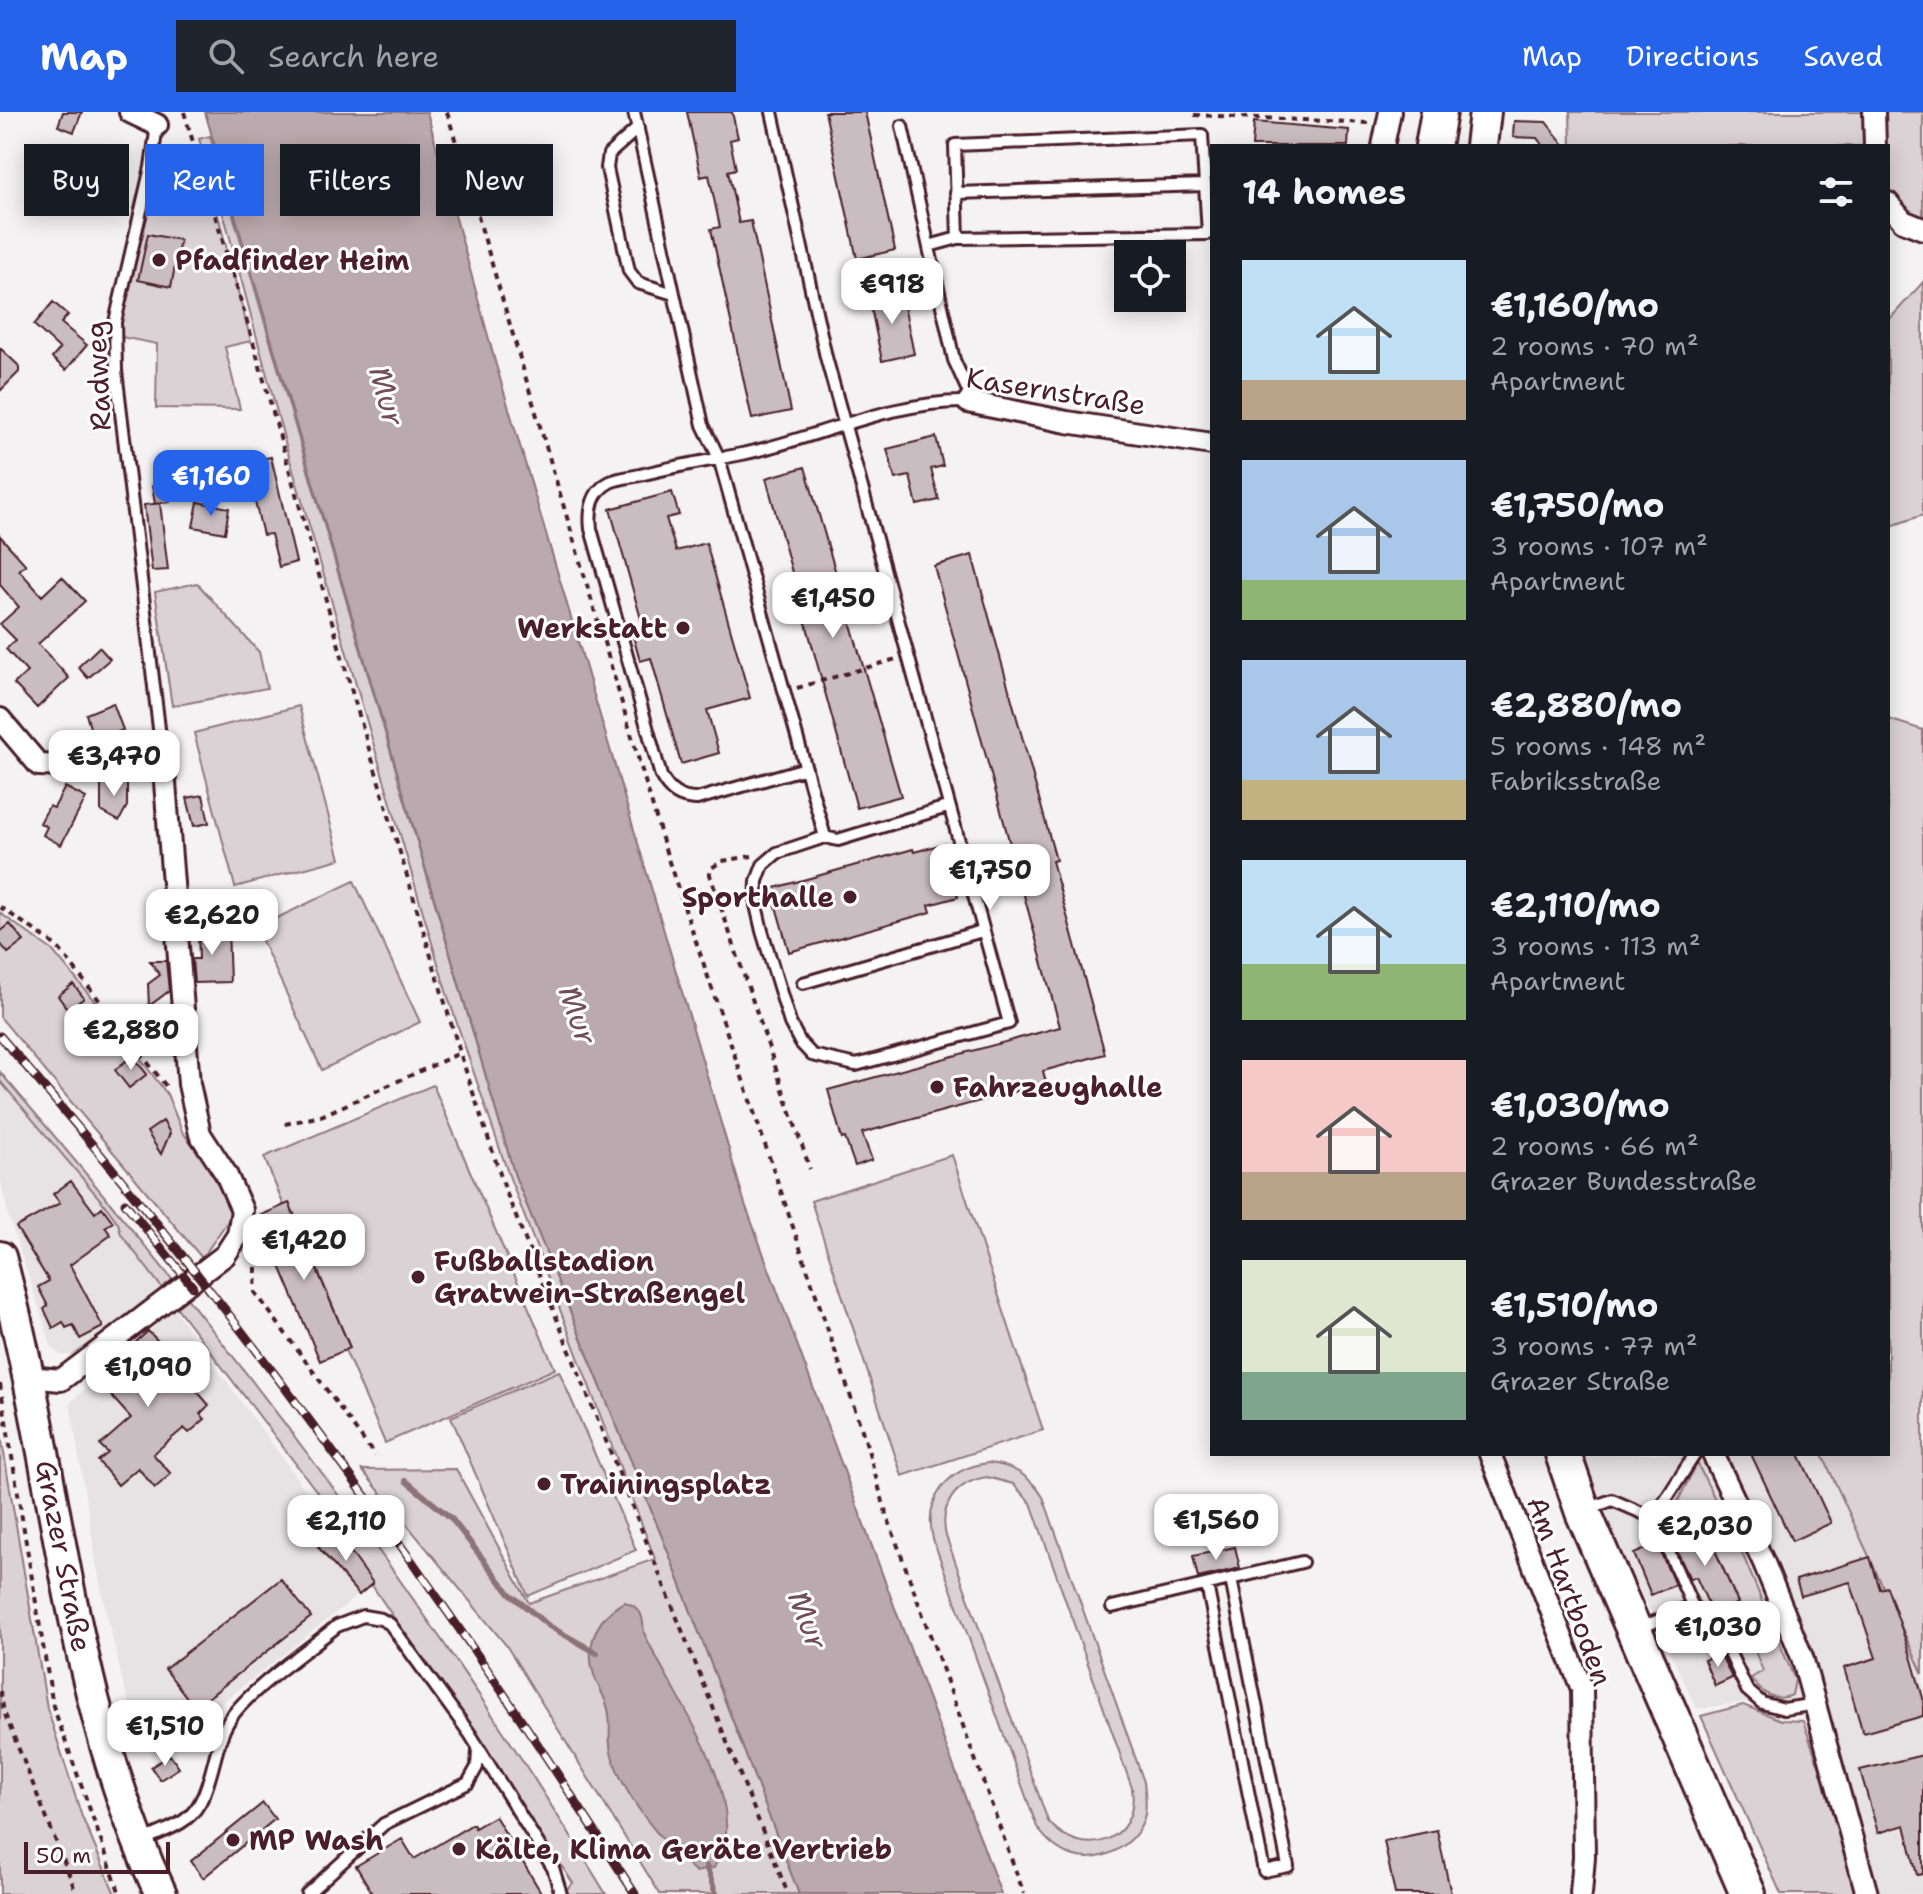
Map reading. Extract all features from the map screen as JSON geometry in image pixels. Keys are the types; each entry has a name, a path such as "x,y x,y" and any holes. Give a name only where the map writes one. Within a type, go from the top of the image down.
{"main road":[{"path":"1433,144 1439,112"},
{"path":"1481,144 1485,112"},
{"name":"Grazer Straße","path":"0,1257 14,1380 92,1695 140,1842 161,1894"},
{"path":"1564,1456 1583,1512 1748,1894"}],"street":[{"path":"130,112 157,125"},
{"path":"1874,112 1875,144"},
{"path":"1383,144 1389,118"},
{"path":"1890,205 1903,221 1923,229"},
{"name":"Kasernstraße","path":"968,402 1067,422 1210,444"},
{"path":"0,719 39,765 164,770 189,1084 200,1134 226,1174 242,1210 238,1235 225,1255 61,1380 14,1380"},
{"name":"Am Hartboden","path":"1491,1456 1582,1689 1584,1857 1581,1894"},
{"path":"1714,1456 1778,1594 1816,1704 1867,1894"}],"lane":[{"path":"634,112 703,425 719,458 825,837"},
{"path":"772,112 845,426 947,807 1009,1023 856,1065 812,1055 800,1042 790,1023 759,918 757,881 763,865 777,853 825,837 838,840 947,807"},
{"name":"Radweg","path":"157,125 151,167 115,322 116,371 164,770"},
{"path":"902,126 954,360 968,391 968,402"},
{"path":"638,128 609,154 607,168 629,271 638,283 674,294"},
{"path":"929,246 958,238 1208,234 1202,135 955,145 958,238"},
{"path":"956,193 1205,185"},
{"name":"Kasernstraße","path":"806,768 697,799 685,799 668,788 661,776 591,529 592,502 600,490 611,482 719,458 893,412 933,404 968,402"},
{"path":"803,983 982,931"},
{"path":"1654,1518 1694,1456"},
{"path":"1583,1512 1612,1500 1654,1518 1692,1605 1719,1630 1747,1690 1755,1698 1784,1709 1816,1704"},
{"path":"1112,1607 1302,1562"},
{"path":"1207,1585 1264,1871 1288,1866 1231,1579"},
{"path":"1636,1631 1692,1605"},
{"path":"140,1842 187,1819 206,1789 212,1762 230,1719 246,1701 352,1618 371,1616 390,1624 429,1674 553,1868 561,1894"},
{"path":"307,1894 384,1824 468,1783 477,1767 478,1751"}],"path":[{"path":"184,112 460,1053 506,1192 788,1894"},
{"path":"1194,115 1389,118"},
{"path":"785,692 906,656"},
{"path":"770,859 749,856 722,861 710,869 710,875 810,1169"},
{"path":"0,907 60,950 170,1093"},
{"path":"285,1124 321,1116 460,1053"},
{"path":"242,1210 257,1232 255,1292 375,1456"},
{"path":"14,1380 53,1706 120,1894"},
{"path":"865,1439 887,1516 1024,1894"},
{"path":"0,1691 4,1712 75,1894"}],"shaded area":[{"path":"1570,112 1868,112 1868,144 1571,144"},
{"path":"1879,112 1923,112 1923,225 1890,199 1890,144 1879,144"},
{"path":"210,136 212,144 201,144 199,139"},
{"path":"148,216 218,216 251,341 225,347 240,409 156,408 157,344 121,337 121,320"},
{"path":"224,216 233,216 515,1176 669,1554 799,1894 660,1894 506,1645 362,1470 456,1469 529,1603 655,1559 508,1173 447,994 288,453"},
{"path":"1923,282 1923,515 1890,526 1890,319"},
{"path":"197,583 259,652 267,688 172,706 155,592"},
{"path":"299,706 340,859 235,887 194,733"},
{"path":"1890,720 1923,730 1923,1674 1823,1456 1890,1456"},
{"path":"354,881 420,1022 322,1070 256,928"},
{"path":"0,913 52,950 121,1033 167,1094 182,1131 226,1191 234,1212 202,1258 0,1017"},
{"path":"0,1072 163,1268 320,1470 468,1679 606,1894 562,1894 573,1883 336,1532 343,1526 121,1234 118,1223 105,1205 0,1081"},
{"path":"0,1081 105,1205 118,1223 121,1234 167,1291 80,1355 60,1355 52,1347 8,1214 0,1178"},
{"name":"Fußballstadion Gratwein-Straßengel","path":"433,1085 555,1369 385,1443 345,1350 350,1347 290,1204 284,1206 264,1157"},
{"path":"952,1155 1043,1430 902,1476 811,1201"},
{"path":"174,1309 373,1583 154,1757 139,1733 124,1687 100,1584 70,1403"},
{"name":"Trainingsplatz","path":"559,1371 636,1550 528,1596 451,1417"},
{"path":"0,1430 47,1708 82,1817 115,1894 0,1894"},
{"path":"1580,1456 1824,1456 1923,1660 1923,1894 1855,1894 1807,1716 1744,1702 1697,1709 1585,1476"},
{"path":"988,1463 1013,1469 1032,1483 1043,1497 1144,1782 1146,1806 1142,1825 1127,1843 1106,1855 1082,1858 1066,1853 1052,1844 1037,1827 933,1539 931,1524 935,1498 950,1478","holes":["987,1477 1013,1484 1031,1503 1132,1788 1132,1807 1127,1822 1118,1833 1105,1840 1091,1843 1076,1840 1061,1833 1048,1821 946,1536 947,1505 958,1490"]},
{"path":"1697,1463 1727,1523 1707,1533 1686,1532 1674,1509"},
{"path":"1737,1541 1795,1680 1792,1695 1780,1698 1768,1695 1751,1678 1763,1671 1736,1604 1738,1602 1713,1546"},
{"path":"1743,1705 1781,1720 1803,1721 1825,1783 1855,1894 1781,1894 1701,1716"}],"water":[{"name":"Mur","path":"205,112 427,112 436,145 436,216 455,216 496,365 745,1204 1001,1894 799,1894 669,1554 515,1176 235,216 264,216 264,144 214,144"},
{"path":"625,1602 640,1613 644,1633 697,1730 719,1782 725,1808 726,1833 714,1868 696,1872 657,1833 634,1802 611,1752 608,1710 591,1664 592,1642 607,1615"}],"building":[{"path":"63,112 82,112 74,132 58,126"},
{"path":"687,112 732,112 738,138 730,140 736,169 728,171 739,223 751,221 791,411 752,419 711,229 720,227 709,175 701,177"},
{"path":"825,112 865,112 895,250 857,259"},
{"path":"1514,121 1546,122 1563,144 1542,144 1537,138 1513,137"},
{"path":"1254,122 1349,130 1348,144 1252,144"},
{"name":"Pfadfinder Heim","path":"148,234 180,240 171,287 138,280"},
{"path":"901,291 914,354 882,361 869,298"},
{"path":"53,302 68,315 61,323 87,345 66,370 52,358 60,349 34,325"},
{"path":"0,348 19,366 19,372 0,391"},
{"path":"936,437 943,466 931,469 939,500 917,505 910,476 895,479 887,449"},
{"path":"271,457 296,562 279,567 271,534 263,535 252,490 260,488 253,461"},
{"path":"805,467 901,796 857,808 766,478"},
{"path":"168,484 170,502 155,504 152,486"},
{"name":"Werkstatt","path":"672,492 679,515 666,518 676,551 706,543 750,698 707,710 719,753 681,764 651,658 640,661 631,629 643,626 610,509"},
{"path":"198,502 229,508 225,533 193,527"},
{"path":"160,503 168,570 152,571 144,505"},
{"path":"0,536 26,565 19,570 42,596 62,577 85,601 38,644 69,678 37,708 14,684 27,672 6,649 16,640 0,624 19,607 0,585"},
{"path":"972,555 1056,860 1052,861 1105,1054 1043,1071 1046,1083 862,1133 872,1160 855,1166 845,1138 842,1139 828,1090 1060,1027 934,566"},
{"path":"99,647 110,659 88,678 78,667"},
{"path":"113,703 123,730 94,741 86,714"},
{"path":"101,780 127,782 127,806 119,821 101,811"},
{"path":"65,787 86,798 61,845 43,835 47,827 40,823 49,806 54,808"},
{"path":"203,795 209,823 194,826 187,798"},
{"name":"Sporthalle","path":"943,844 958,897 929,905 931,912 789,952 771,889 913,849 914,852"},
{"path":"10,924 24,941 8,953 0,943 0,932"},
{"path":"228,928 230,982 194,983 192,959 199,959 198,929"},
{"path":"150,961 166,961 169,991 149,1006 148,984 160,975"},
{"path":"73,984 84,998 68,1010 58,996"},
{"path":"102,1020 113,1034 96,1047 85,1033"},
{"path":"132,1056 147,1074 129,1088 115,1070"},
{"path":"163,1121 170,1133 161,1154 147,1132"},
{"path":"71,1181 95,1213 102,1207 113,1222 105,1227 111,1235 70,1265 103,1327 80,1339 73,1325 66,1328 63,1322 53,1328 44,1309 48,1306 38,1287 49,1281 16,1227 60,1203 53,1194"},
{"path":"289,1203 350,1348 320,1361 259,1216"},
{"path":"148,1331 195,1378 190,1383 209,1405 200,1414 205,1419 189,1433 184,1428 153,1454 171,1474 155,1488 138,1468 118,1485 98,1461 108,1453 100,1445 131,1418 96,1379"},
{"path":"1752,1456 1800,1456 1831,1523 1792,1541"},
{"path":"1704,1525 1738,1603 1713,1614 1696,1577 1690,1579 1671,1538"},
{"path":"336,1532 373,1583 359,1595 318,1547"},
{"path":"1657,1544 1675,1585 1651,1595 1634,1554"},
{"path":"1235,1547 1240,1568 1198,1578 1193,1556"},
{"path":"1870,1557 1880,1589 1887,1587 1910,1653 1923,1698 1923,1716 1863,1733 1844,1668 1876,1658 1850,1582 1801,1596 1796,1580"},
{"path":"281,1579 311,1617 195,1708 165,1669"},
{"path":"1720,1653 1732,1678 1715,1686 1704,1660"},
{"path":"170,1755 179,1768 160,1780 151,1767"},
{"path":"1923,1755 1923,1874 1917,1875 1905,1825 1878,1833 1860,1770"},
{"name":"MP Wash","path":"263,1803 275,1819 203,1878 191,1861"},
{"name":"Kälte, Klima Geräte Vertrieb","path":"495,1816 542,1894 373,1894 356,1866 402,1839 414,1859 473,1824 475,1828"},
{"path":"1437,1830 1451,1894 1395,1894 1384,1841"}],"waterway":[{"path":"406,1481 451,1518 510,1594 549,1626 597,1653"},
{"path":"706,1866 716,1894"}],"railway":[{"path":"0,1036 171,1241 334,1453 488,1671 635,1894"},
{"path":"125,1203 193,1287"}],"place":[{"name":"Pfadfinder Heim","path":"159,260"},
{"name":"Werkstatt","path":"683,628"},
{"name":"Sporthalle","path":"850,897"},
{"name":"Fahrzeughalle","path":"937,1087"},
{"name":"Fußballstadion Gratwein-Straßengel","path":"418,1277"},
{"name":"Trainingsplatz","path":"544,1484"},
{"name":"MP Wash","path":"233,1840"},
{"name":"Kälte, Klima Geräte Vertrieb","path":"459,1849"}]}
